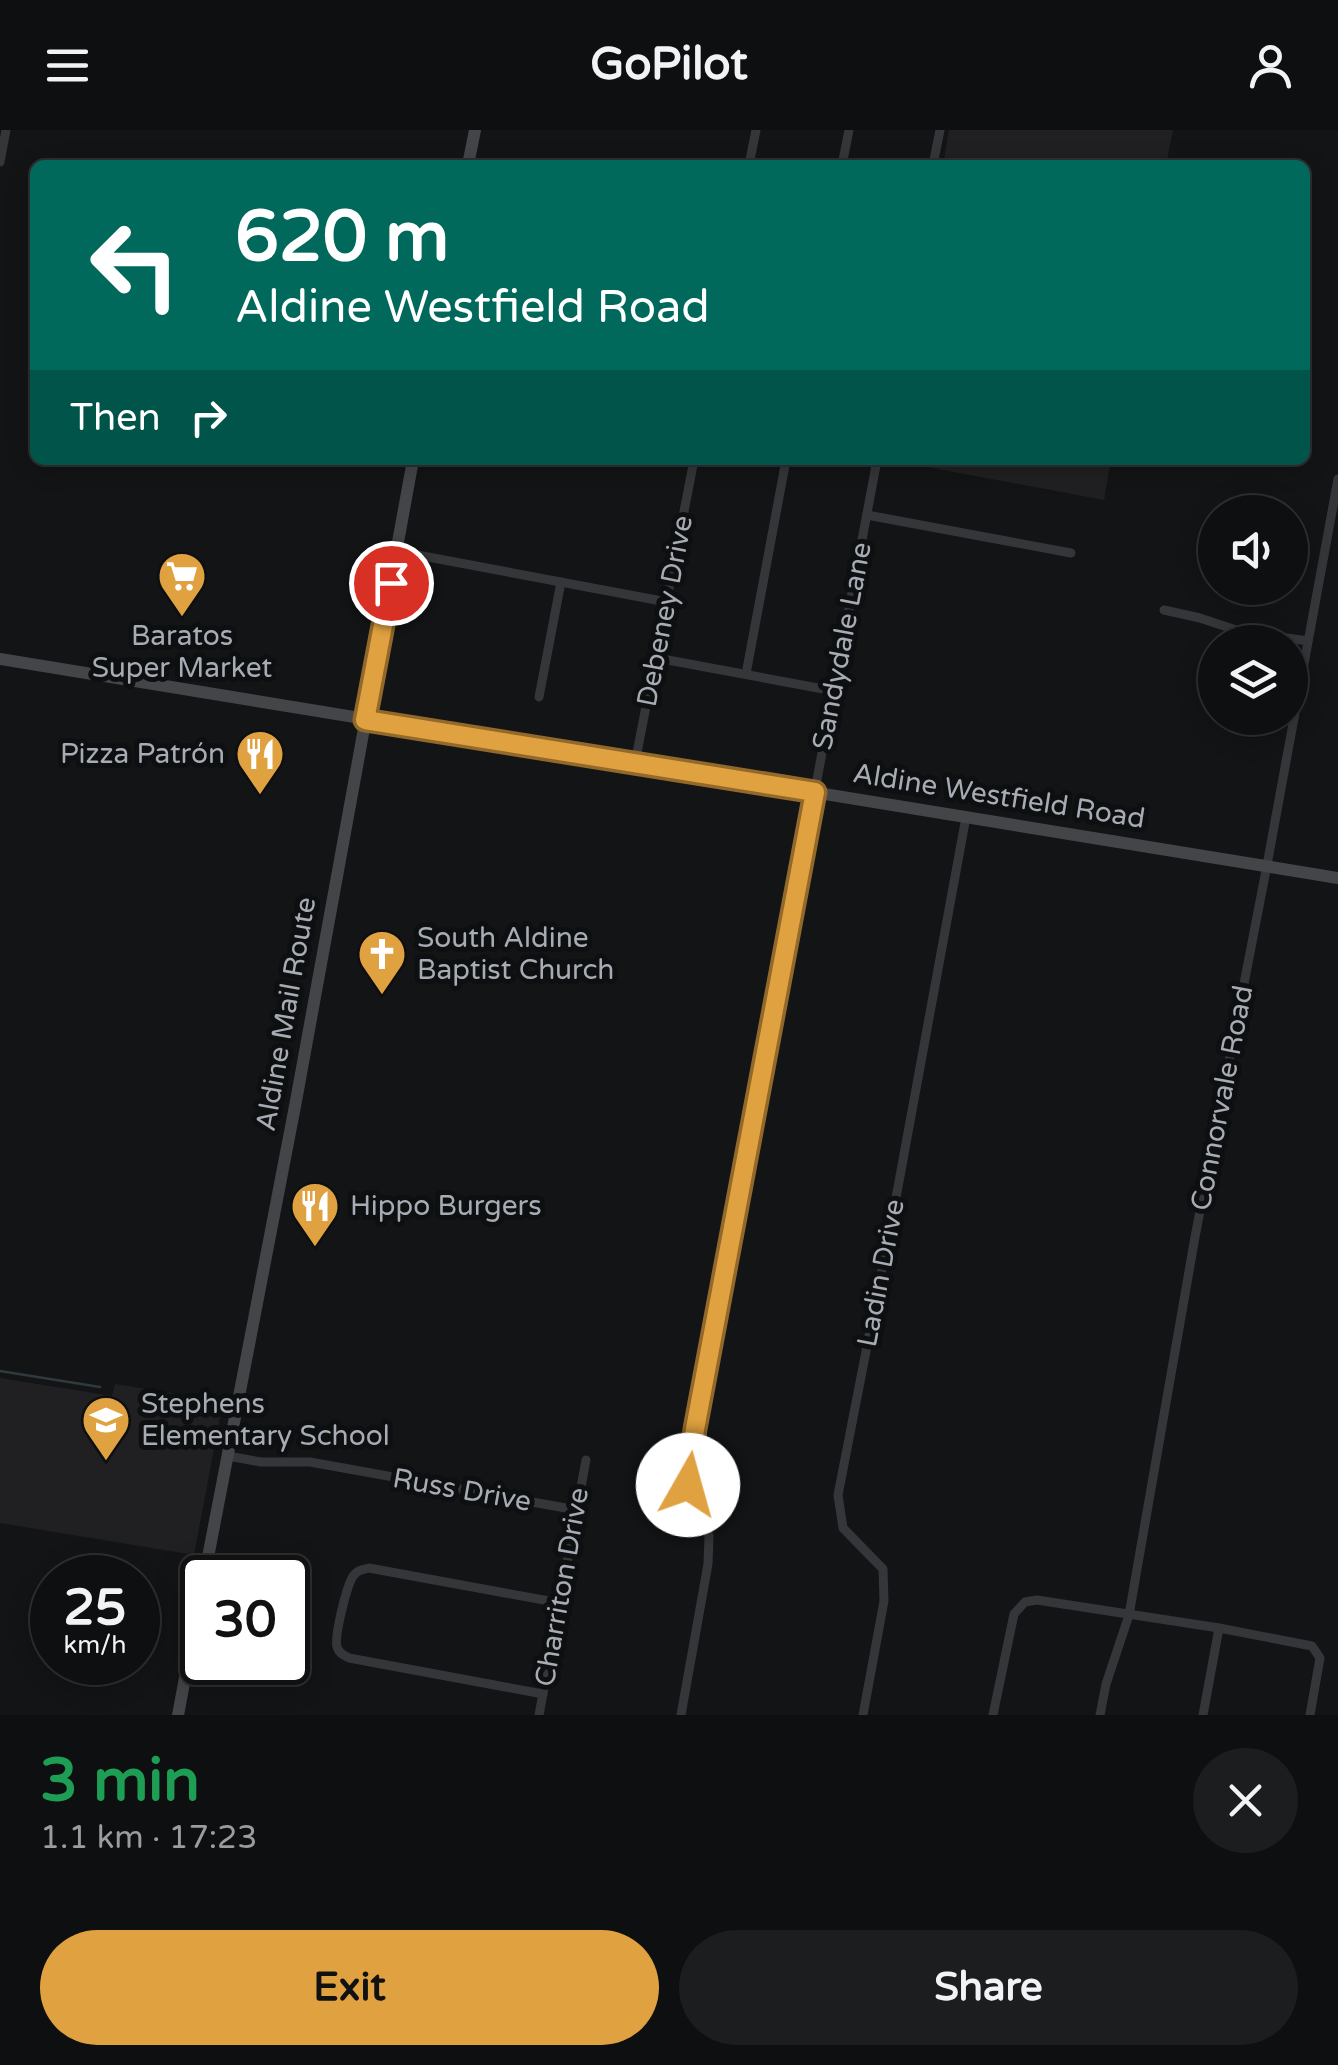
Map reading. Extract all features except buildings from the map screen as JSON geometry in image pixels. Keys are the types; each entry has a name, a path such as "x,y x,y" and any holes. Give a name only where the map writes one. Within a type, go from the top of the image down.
{"main road":[{"path":"469,160 475,130"},
{"name":"Aldine Mail Route","path":"209,1555 413,465"},
{"name":"Aldine Westfield Road","path":"0,659 1338,878"},
{"path":"178,1715 184,1685"}],"street":[{"path":"0,162 6,130"},
{"path":"751,160 756,130"},
{"path":"843,160 849,130"},
{"path":"934,160 940,130"},
{"name":"Debeney Drive","path":"635,762 693,465"},
{"path":"746,674 785,465"},
{"name":"Sandydale Lane","path":"680,1715 708,1564 709,1536 688,1485 695,1429 877,465"},
{"name":"Connorvale Road","path":"1308,641 1338,479"},
{"path":"867,515 1072,553"},
{"path":"396,551 667,602"},
{"path":"539,697 561,582"},
{"path":"1164,610 1221,625"},
{"path":"657,658 834,690"},
{"name":"Connorvale Road","path":"1100,1715 1129,1615 1195,1237 1291,735"},
{"name":"Ladin Drive","path":"863,1715 884,1600 883,1570 843,1528 838,1494 966,816"},
{"name":"Russ Drive","path":"228,1456 261,1462 310,1462 577,1510"},
{"name":"Charriton Drive","path":"539,1715 586,1460"},
{"path":"543,1694 349,1658 336,1644 352,1576 369,1568 560,1603"},
{"path":"993,1715 1014,1614 1026,1602 1036,1600 1306,1644 1317,1650 1320,1658 1310,1715"},
{"path":"1204,1715 1219,1628"}],"shaded area":[{"path":"949,130 1173,130 1167,160 944,160"},
{"path":"917,465 1110,465 1104,500"},
{"name":"Stephens Elementary School","path":"0,1378 112,1396 115,1384 223,1401 194,1555 0,1523"}],"waterway":[{"path":"0,1371 100,1387"}],"place":[{"name":"Baratos Super Market","path":"182,618"},
{"name":"Pizza Patrón","path":"260,796"},
{"name":"South Aldine Baptist Church","path":"382,996"},
{"name":"Hippo Burgers","path":"315,1248"},
{"name":"Stephens Elementary School","path":"106,1462"}],"route":[{"path":"391,583 365,720 815,792 695,1429 688,1485"}]}
